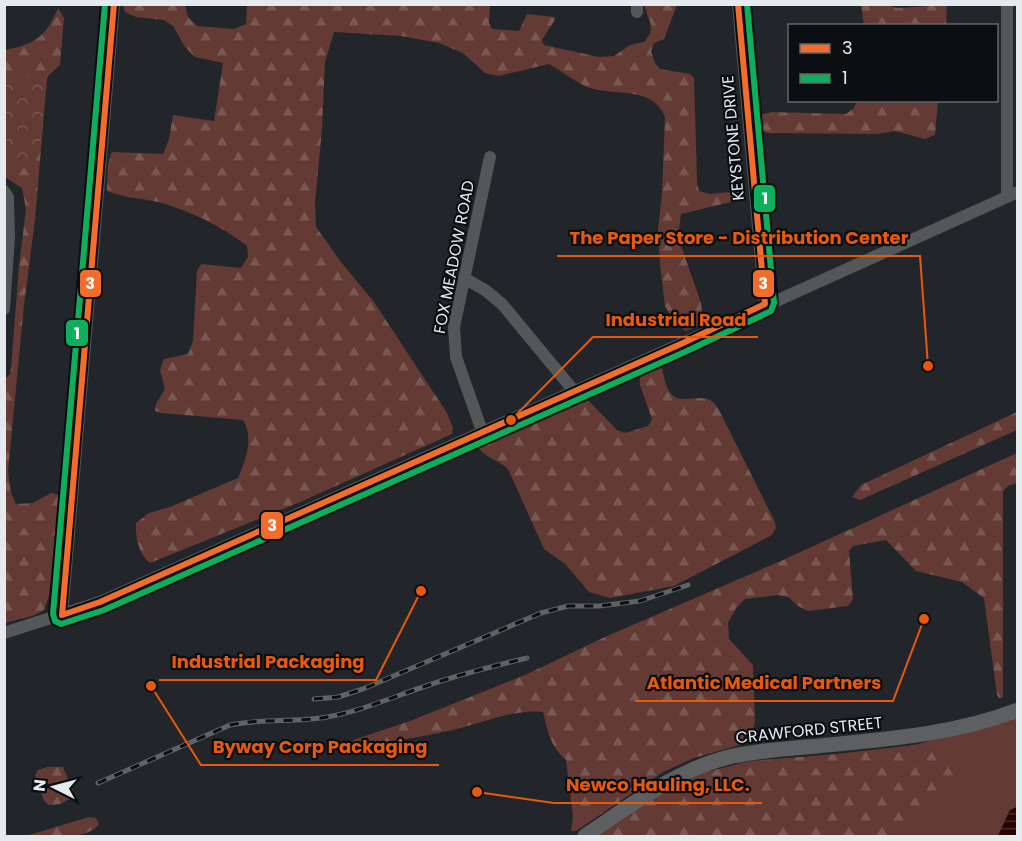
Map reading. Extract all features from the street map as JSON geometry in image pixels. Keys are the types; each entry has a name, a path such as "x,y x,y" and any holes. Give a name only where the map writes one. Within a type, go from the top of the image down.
{"main road":[{"name":"CRAWFORD STREET","path":"585,837 661,786 683,774 728,757 762,751 921,735 971,725 1017,710"}],"street":[{"path":"62,615 114,4"},
{"name":"KEYSTONE DRIVE","path":"738,4 765,304"},
{"path":"4,633 108,598 1012,194 1007,4"},
{"name":"FOX MEADOW ROAD","path":"482,431 456,357 454,327 490,157"},
{"path":"4,192 8,196 9,237 4,309"},
{"path":"464,278 485,290 502,304 574,391"}],"green space":[{"path":"123,5 185,5 188,17 197,26 234,29 246,24 247,5 490,5 489,23 492,29 519,31 527,14 554,17 556,18 542,40 544,45 599,57 614,56 630,45 644,42 650,34 651,25 644,5 677,5 664,39 654,43 651,51 660,69 690,74 694,78 699,191 710,194 739,191 742,194 739,200 681,214 678,237 701,303 703,321 686,331 676,325 665,306 658,229 662,194 665,117 652,101 643,96 590,88 549,64 498,76 485,73 463,53 439,43 401,36 334,32 325,62 315,203 316,227 374,302 447,413 453,428 452,434 298,503 150,563 146,560 138,545 136,523 149,513 170,507 238,478 244,464 248,449 248,434 243,420 155,411 156,404 165,389 160,370 164,359 188,354 193,341 197,271 201,264 241,268 248,257 247,246 227,232 181,209 107,191 108,164 112,152 163,154 169,139 173,115 214,121 223,63 195,57 185,47 173,26 164,20 136,17 125,12"},
{"path":"861,5 891,5 898,8 947,5 946,24 864,24"},
{"path":"58,8 64,18 60,65 47,77 35,220 24,305 8,471 11,493 16,504 33,503 51,493 59,495 49,596 44,610 35,615 5,623 4,380 10,374 11,368 26,209 22,188 5,177 5,50 38,38 49,26"},
{"path":"48,71 39,156 5,163 5,80"},
{"path":"857,102 938,102 935,135 925,139 895,131 877,134 767,133 758,128 759,115 772,112 846,114 854,108"},
{"path":"651,367 662,368 666,386 673,396 684,399 701,398 713,402 776,528 772,535 674,586 610,598 589,592 565,564 544,549 508,469 481,451 478,448 478,441 586,398 617,430 625,433 648,426 652,419 640,385 640,373"},
{"path":"1017,412 1017,430 860,500 852,497 861,485"},
{"path":"1017,453 1017,483 1008,486 1003,491 1003,697 999,698 997,695 984,598 962,582 916,571 886,540 853,546 849,551 853,599 848,606 808,611 788,597 777,595 745,599 736,608 728,623 729,639 753,665 755,722 752,733 743,744 694,758 663,772 576,831 571,831 573,817 566,760 553,744 543,712 509,715 439,733 343,749 356,739 410,721 525,675"},
{"path":"1017,718 1017,807 1010,810 998,836 902,836 909,829 942,753 914,745"},
{"path":"914,745 942,753 956,766 954,786 902,836 599,836 654,798 703,773 749,761"},
{"path":"47,767 63,767 74,793 72,798 60,804 49,805 44,801 35,775 38,770"},
{"path":"89,817 96,818 99,824 86,833 66,837 26,836"}],"shaded area":[{"path":"1017,807 1017,836 998,836 1010,810"}],"railway":[{"path":"314,699 338,697 363,689 541,613 568,606 599,606 640,601 688,585"},
{"path":"98,783 230,725 315,719 340,714 453,677 527,658"}],"transit line":[{"name":"1","path":"105,4 53,614 55,621 61,624 104,610 687,351 771,311 774,303 747,4"},
{"name":"3","path":"114,4 62,615 100,602 683,343 765,304 738,4"}],"place":[{"name":"The Paper Store - Distribution Center","path":"928,366"},
{"name":"Industrial Road","path":"511,420"},
{"name":"Industrial Packaging","path":"421,591"},
{"name":"Atlantic Medical Partners","path":"924,619"},
{"name":"Byway Corp Packaging","path":"151,686"},
{"name":"Newco Hauling, LLC.","path":"477,792"}]}
